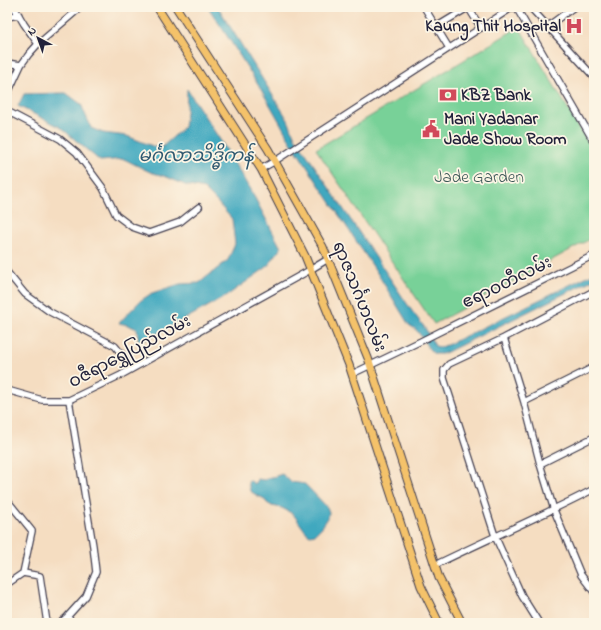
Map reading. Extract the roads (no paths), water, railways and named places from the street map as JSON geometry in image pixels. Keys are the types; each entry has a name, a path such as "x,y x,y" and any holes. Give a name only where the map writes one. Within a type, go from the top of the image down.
{"main road":[{"name":"ရာဇသင်္ဂဟလမ်း","path":"157,7 261,168 305,256 352,374 420,586 439,623"},
{"name":"ရာဇသင်္ဂဟလမ်း","path":"176,7 268,149 323,247 370,366 439,578 462,623"}],"street":[{"path":"14,7 38,44"},
{"path":"7,95 21,65 29,54 38,44 81,7"},
{"path":"424,7 449,48"},
{"path":"436,27 469,7 481,28"},
{"path":"261,168 293,150 514,7 594,142"},
{"path":"530,7 594,77"},
{"path":"548,26 574,7"},
{"path":"7,17 19,15"},
{"path":"7,63 21,65"},
{"path":"7,111 60,139 77,153 103,188 116,215 132,228 149,233 180,222 199,207"},
{"name":"ဧရာဝတီလမ်း","path":"370,366 594,255"},
{"name":"ဝဇီရာရွှေပြည်လမ်း","path":"60,623 68,617 86,596 96,572 69,400 133,368 328,259"},
{"path":"7,272 24,294 50,312 115,346 133,368"},
{"path":"539,623 522,596 495,536 444,378 444,370 449,364 504,338 594,291"},
{"path":"504,338 524,402 554,510 582,575 594,592"},
{"path":"352,374 370,366"},
{"path":"524,402 594,367"},
{"path":"7,390 42,400 69,400"},
{"path":"540,464 594,437"},
{"path":"435,565 554,510 594,489"},
{"path":"7,500 32,531 23,573 7,584"},
{"path":"23,573 40,576 47,623"},
{"path":"68,617 74,623"}],"water":[{"path":"208,7 218,7 288,120 295,137 425,328 435,346 440,347 447,345 594,273 594,279 447,352 442,354 434,354 427,347 417,331 409,325 376,271 290,141 261,90"},
{"name":"မင်္ဂလာသိဒ္ဓိကန်","path":"187,89 226,149 255,198 281,248 267,267 225,297 139,343 137,329 119,323 140,301 152,293 180,284 199,283 228,260 235,244 232,219 204,189 185,185 167,177 150,172 124,159 100,161 60,127 18,106 24,94 66,93 81,104 91,128 103,133 127,136 160,149 184,127"},
{"path":"282,474 291,482 305,484 327,507 329,512 328,518 315,534 310,535 306,532 293,514 282,508 272,506 263,498 250,491 249,480 255,484 258,479 264,480"}],"place":[{"name":"Kaung Thit Hospital","path":"574,26"},
{"name":"KBZ Bank","path":"448,95"},
{"name":"Mani Yadanar Jade Show Room","path":"431,129"}],"park label":[{"name":"Jade Garden","path":"479,177"}]}
